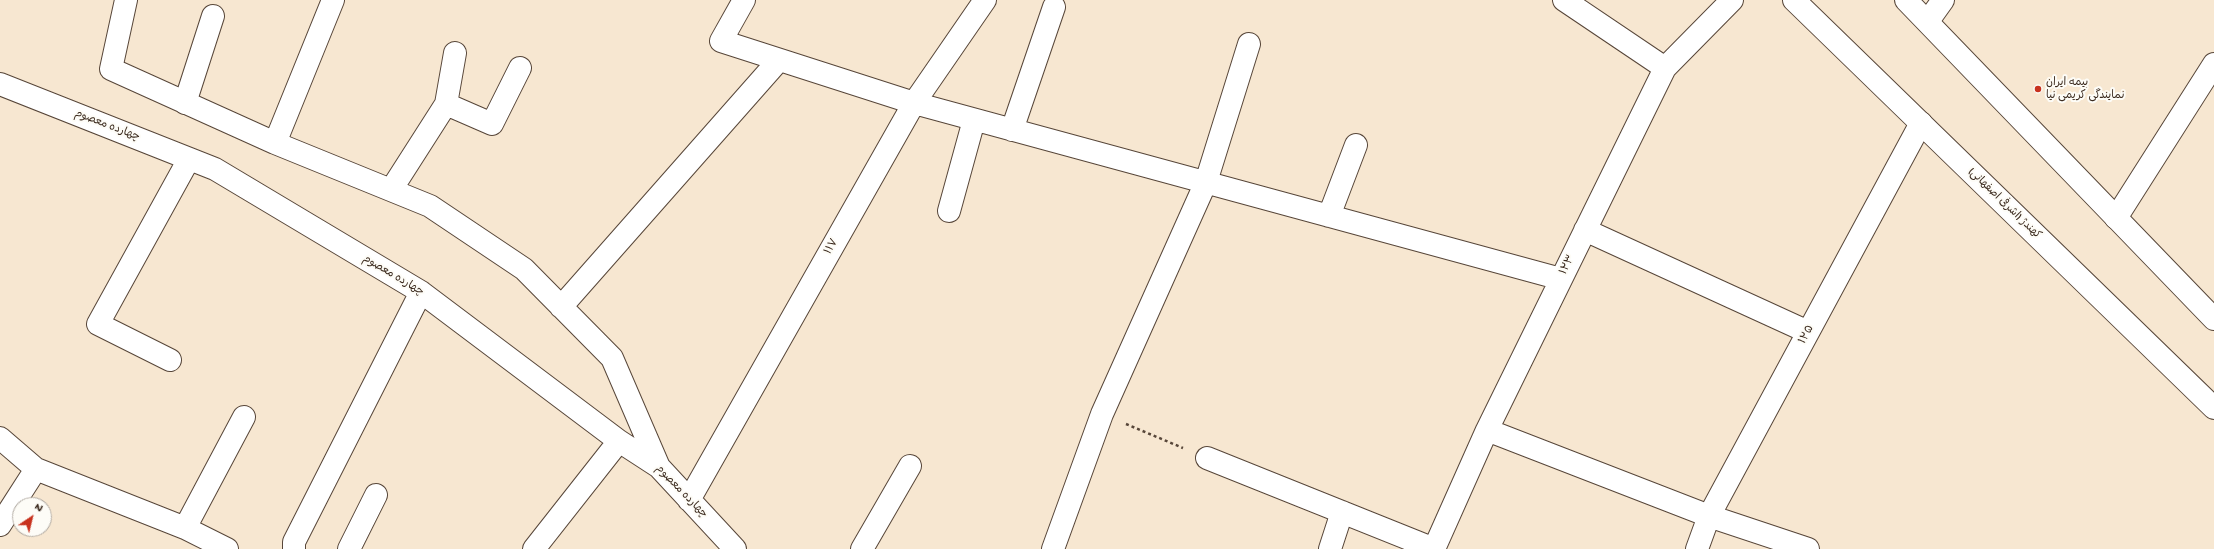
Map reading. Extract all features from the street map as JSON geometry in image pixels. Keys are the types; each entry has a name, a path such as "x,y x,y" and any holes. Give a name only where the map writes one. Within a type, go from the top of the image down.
{"street":[{"path":"126,0 111,69 274,143 430,206 524,269 612,358 658,467"},
{"path":"274,143 333,0"},
{"path":"744,0 721,41 914,103 1561,279"},
{"name":"۱۱۷","path":"689,500 914,103 986,0"},
{"path":"1564,0 1665,68"},
{"name":"۱۲۳","path":"1434,549 1487,430 1665,68 1732,0"},
{"name":"کهندژ (اشرفی اصفهانی)","path":"1794,0 2214,408"},
{"path":"1906,0 1928,21 2214,320"},
{"path":"1928,21 1943,0"},
{"path":"1012,130 1054,7"},
{"path":"185,103 213,16"},
{"path":"1053,549 1102,414 1206,182 1249,44"},
{"path":"391,190 446,104 455,53"},
{"path":"561,307 779,60"},
{"path":"2116,218 2214,64"},
{"path":"446,104 492,124 520,68"},
{"name":"چهارده معصوم","path":"0,84 215,169 421,292 619,440 658,467 735,549"},
{"path":"949,211 974,120"},
{"name":"۱۲۵","path":"1697,549 1708,516 1921,123"},
{"path":"1329,216 1356,145"},
{"path":"170,360 98,324 190,159"},
{"path":"1586,230 1808,332"},
{"path":"300,547 421,292"},
{"path":"185,528 244,418"},
{"path":"1487,430 1708,516 1808,549"},
{"path":"0,438 36,469 185,528 227,549"},
{"path":"534,549 619,440"},
{"path":"1207,458 1434,549"},
{"path":"862,549 910,466"},
{"path":"0,525 36,469"},
{"path":"349,549 376,495"},
{"path":"1330,549 1342,512"}],"path":[{"path":"1102,414 1207,458"}],"place":[{"name":"بیمه ایران نمایندگی کریمی نیا","path":"2038,89"}]}
